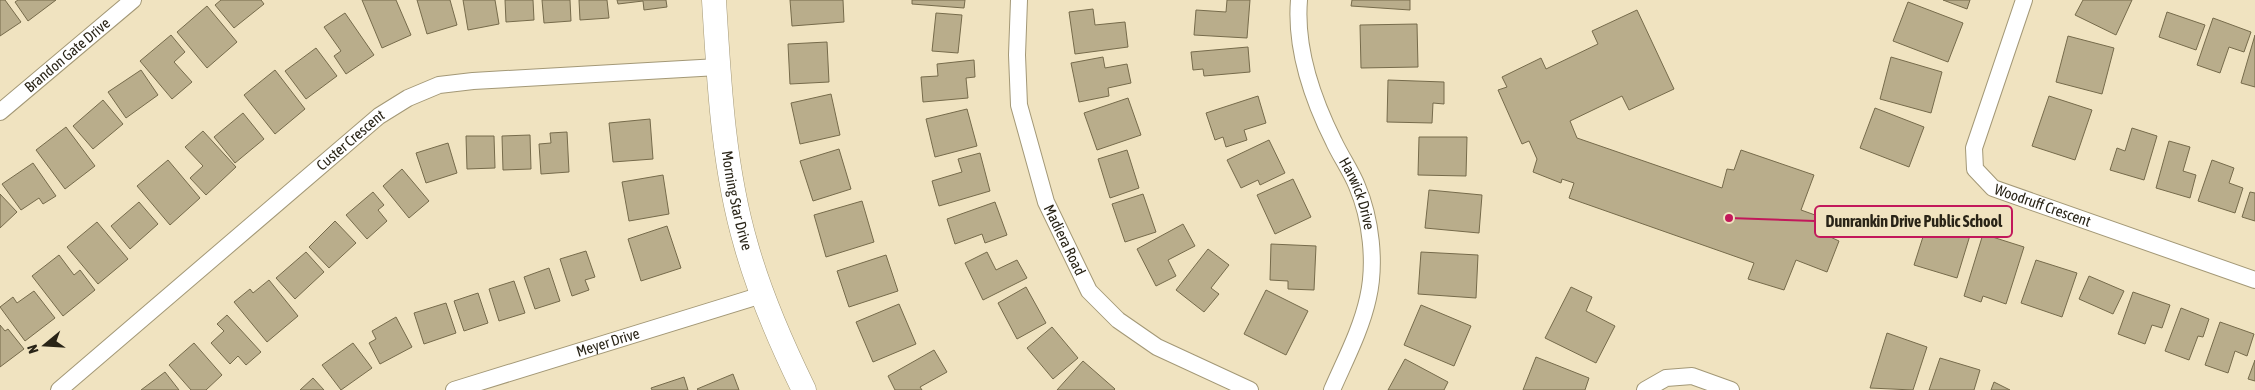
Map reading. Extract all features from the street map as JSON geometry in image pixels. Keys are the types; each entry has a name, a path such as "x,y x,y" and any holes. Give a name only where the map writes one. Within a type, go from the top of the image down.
{"street":[{"name":"Brandon Gate Drive","path":"0,112 133,0"},
{"name":"Morning Star Drive","path":"714,0 718,67 732,178 746,244 762,295 804,390"},
{"name":"Madiera Road","path":"1019,0 1017,55 1020,105 1046,202 1090,291 1118,320 1157,346 1250,390"},
{"name":"Harwick Drive","path":"1299,0 1298,13 1313,94 1334,142 1357,186 1367,218 1372,255 1369,298 1357,333 1332,390"},
{"name":"Woodruff Crescent","path":"2024,0 1974,148 1975,169 1993,188 2255,280"},
{"name":"Custer Crescent","path":"58,390 379,116 408,98 439,85 473,81 718,67"},
{"name":"Meyer Drive","path":"454,390 762,295"},
{"path":"1645,390 1666,378 1692,376 1731,390"}],"building":[{"path":"0,0 5,0 21,22 0,36"},
{"path":"18,0 56,0 28,21 15,2"},
{"path":"221,0 261,0 264,4 234,28 215,5"},
{"path":"362,0 396,0 411,35 382,48"},
{"path":"417,0 450,0 457,25 427,34"},
{"path":"463,0 495,0 499,24 468,30"},
{"path":"505,0 533,0 534,20 506,22"},
{"path":"542,0 570,0 571,21 544,23"},
{"path":"579,0 607,0 609,18 580,20"},
{"path":"617,0 666,0 667,7 644,10 643,1 618,4"},
{"path":"790,0 843,0 844,22 792,26"},
{"path":"912,0 965,0 964,8 912,4"},
{"path":"1227,0 1250,0 1247,38 1194,35 1196,10 1226,12"},
{"path":"1352,0 1410,0 1410,10 1351,6"},
{"path":"1943,0 1970,0 1967,9"},
{"path":"2083,0 2132,0 2116,35 2075,15"},
{"path":"1908,2 1963,23 1948,62 1893,41"},
{"path":"207,6 237,42 207,68 177,32"},
{"path":"1093,9 1095,25 1125,22 1128,47 1075,54 1069,12"},
{"path":"1637,10 1674,89 1629,110 1622,96 1570,121 1577,138 1722,188 1727,169 1734,170 1741,150 1814,175 1801,210 1832,221 1826,235 1839,241 1827,272 1796,260 1784,290 1748,279 1754,263 1569,198 1574,183 1562,179 1561,183 1533,172 1537,159 1529,141 1522,144 1498,90 1507,87 1502,77 1541,58 1546,69 1598,44 1592,31"},
{"path":"2167,12 2205,25 2196,50 2159,37"},
{"path":"345,13 374,55 346,74 334,56 341,51 324,27"},
{"path":"936,13 962,15 958,53 932,51"},
{"path":"2213,18 2251,32 2244,52 2229,47 2220,73 2197,65"},
{"path":"1417,24 1418,67 1361,68 1360,25"},
{"path":"171,35 185,52 174,62 192,82 172,99 140,61"},
{"path":"2255,35 2255,87 2241,83"},
{"path":"2068,36 2114,48 2102,94 2056,82"},
{"path":"827,42 829,82 790,84 788,44"},
{"path":"1248,47 1250,72 1204,76 1203,69 1193,70 1191,52"},
{"path":"316,48 337,76 306,99 285,71"},
{"path":"1103,57 1105,68 1127,64 1131,83 1108,88 1109,96 1079,102 1071,63"},
{"path":"1891,57 1942,72 1931,113 1880,99"},
{"path":"974,60 975,77 966,78 968,98 923,102 921,77 938,76 937,64"},
{"path":"141,70 158,95 126,118 108,92"},
{"path":"275,70 305,109 275,134 244,95"},
{"path":"1388,80 1444,82 1444,104 1433,103 1432,123 1387,122"},
{"path":"831,94 840,135 800,144 791,103"},
{"path":"1258,96 1266,123 1244,130 1247,140 1226,147 1223,137 1215,140 1206,113"},
{"path":"2049,96 2092,110 2075,160 2032,146"},
{"path":"1128,98 1141,135 1097,150 1084,113"},
{"path":"103,100 123,124 93,149 73,126"},
{"path":"1875,108 1924,127 1909,167 1860,148"},
{"path":"967,109 977,146 935,157 926,119"},
{"path":"243,113 264,139 235,163 214,137"},
{"path":"650,119 653,159 613,162 609,123"},
{"path":"66,127 95,166 65,189 36,150"},
{"path":"2132,128 2157,136 2144,180 2110,170 2117,148 2125,151"},
{"path":"203,131 236,167 206,195 190,178 203,166 185,147"},
{"path":"567,132 569,172 541,174 539,144 551,143 550,133"},
{"path":"530,135 531,169 503,170 502,136"},
{"path":"466,136 494,136 495,168 467,169"},
{"path":"1419,137 1467,137 1466,176 1418,175"},
{"path":"1269,140 1285,173 1260,185 1258,180 1241,188 1227,160"},
{"path":"2169,141 2190,147 2183,171 2196,175 2190,198 2156,188"},
{"path":"448,143 457,173 426,183 416,153"},
{"path":"839,149 851,189 813,201 800,161"},
{"path":"1127,150 1139,188 1110,198 1098,159"},
{"path":"980,153 990,191 939,206 932,181 962,172 958,159"},
{"path":"168,160 200,198 170,225 137,186"},
{"path":"2212,160 2234,168 2229,183 2243,188 2235,213 2198,201"},
{"path":"33,163 56,196 43,204 39,198 21,210 2,184"},
{"path":"402,169 429,201 409,218 383,186"},
{"path":"663,175 669,214 629,221 622,182"},
{"path":"1293,179 1311,217 1275,234 1257,195"},
{"path":"1429,190 1482,195 1479,233 1425,228"},
{"path":"373,192 384,205 378,210 387,221 367,239 346,215"},
{"path":"2250,192 2255,193 2255,221 2242,217"},
{"path":"0,194 17,212 0,228"},
{"path":"1143,194 1156,232 1125,242 1112,204"},
{"path":"862,201 874,242 826,257 814,215"},
{"path":"139,202 158,224 130,249 111,226"},
{"path":"995,202 1007,235 985,243 982,234 955,244 947,219"},
{"path":"1929,218 1971,232 1957,278 1914,265"},
{"path":"335,221 356,243 329,268 309,247"},
{"path":"97,222 128,259 98,284 67,247"},
{"path":"1183,224 1195,246 1168,260 1176,276 1156,286 1137,249"},
{"path":"667,226 681,268 641,281 628,239"},
{"path":"1983,234 2024,247 2006,304 1983,296 1981,302 1964,296"},
{"path":"1271,244 1316,246 1314,290 1288,289 1288,281 1270,280"},
{"path":"1208,249 1229,265 1211,288 1219,294 1204,312 1176,290"},
{"path":"586,251 595,277 585,280 589,290 572,296 560,259"},
{"path":"306,252 324,272 295,299 276,278"},
{"path":"987,252 996,270 1017,260 1027,278 983,300 965,263"},
{"path":"1421,252 1478,255 1476,298 1418,294"},
{"path":"59,255 74,275 80,270 95,290 63,316 32,276"},
{"path":"886,255 898,291 849,307 837,271"},
{"path":"2036,260 2077,273 2062,317 2021,303"},
{"path":"549,268 560,301 535,309 524,277"},
{"path":"2089,276 2124,291 2113,314 2079,299"},
{"path":"269,280 298,316 267,342 234,302 250,289 253,293"},
{"path":"514,281 525,313 499,321 489,289"},
{"path":"1026,287 1046,323 1017,339 998,303"},
{"path":"1571,287 1592,297 1586,311 1615,326 1596,363 1545,338"},
{"path":"1266,290 1308,311 1286,355 1244,334"},
{"path":"34,291 55,318 25,341 0,307 13,297 17,303"},
{"path":"2133,292 2170,305 2162,328 2152,325 2145,344 2118,334"},
{"path":"478,293 488,323 464,331 454,301"},
{"path":"446,303 456,333 424,344 414,313"},
{"path":"899,304 916,344 873,362 856,322"},
{"path":"1421,305 1471,326 1454,366 1404,345"},
{"path":"2181,308 2209,319 2203,337 2198,336 2189,360 2165,351"},
{"path":"227,315 261,352 246,365 238,356 230,364 211,343 224,331 217,324"},
{"path":"396,317 412,347 380,364 369,343 376,339 372,331"},
{"path":"2220,322 2254,334 2247,356 2235,351 2228,373 2205,365"},
{"path":"0,325 5,331 8,329 24,349 0,367"},
{"path":"1052,327 1078,358 1053,379 1027,348"},
{"path":"1887,333 1927,347 1913,390 1870,388"},
{"path":"194,343 222,375 206,390 191,390 169,365"},
{"path":"353,343 372,368 341,390 322,365"},
{"path":"934,350 947,372 920,387 922,390 895,390 888,376"},
{"path":"1536,357 1589,378 1585,390 1523,390"},
{"path":"1940,358 1980,370 1974,390 1929,390"},
{"path":"1405,359 1448,382 1444,390 1388,390"},
{"path":"2255,360 2255,381 2248,379"},
{"path":"1083,361 1115,389 1057,390"},
{"path":"165,372 179,390 141,390"},
{"path":"733,374 739,390 697,389"},
{"path":"684,377 688,390 652,390 651,388"},
{"path":"313,378 324,390 300,390"},
{"path":"1994,382 2010,390 1991,390"}],"place":[{"name":"Dunrankin Drive Public School","path":"1729,218"}]}
